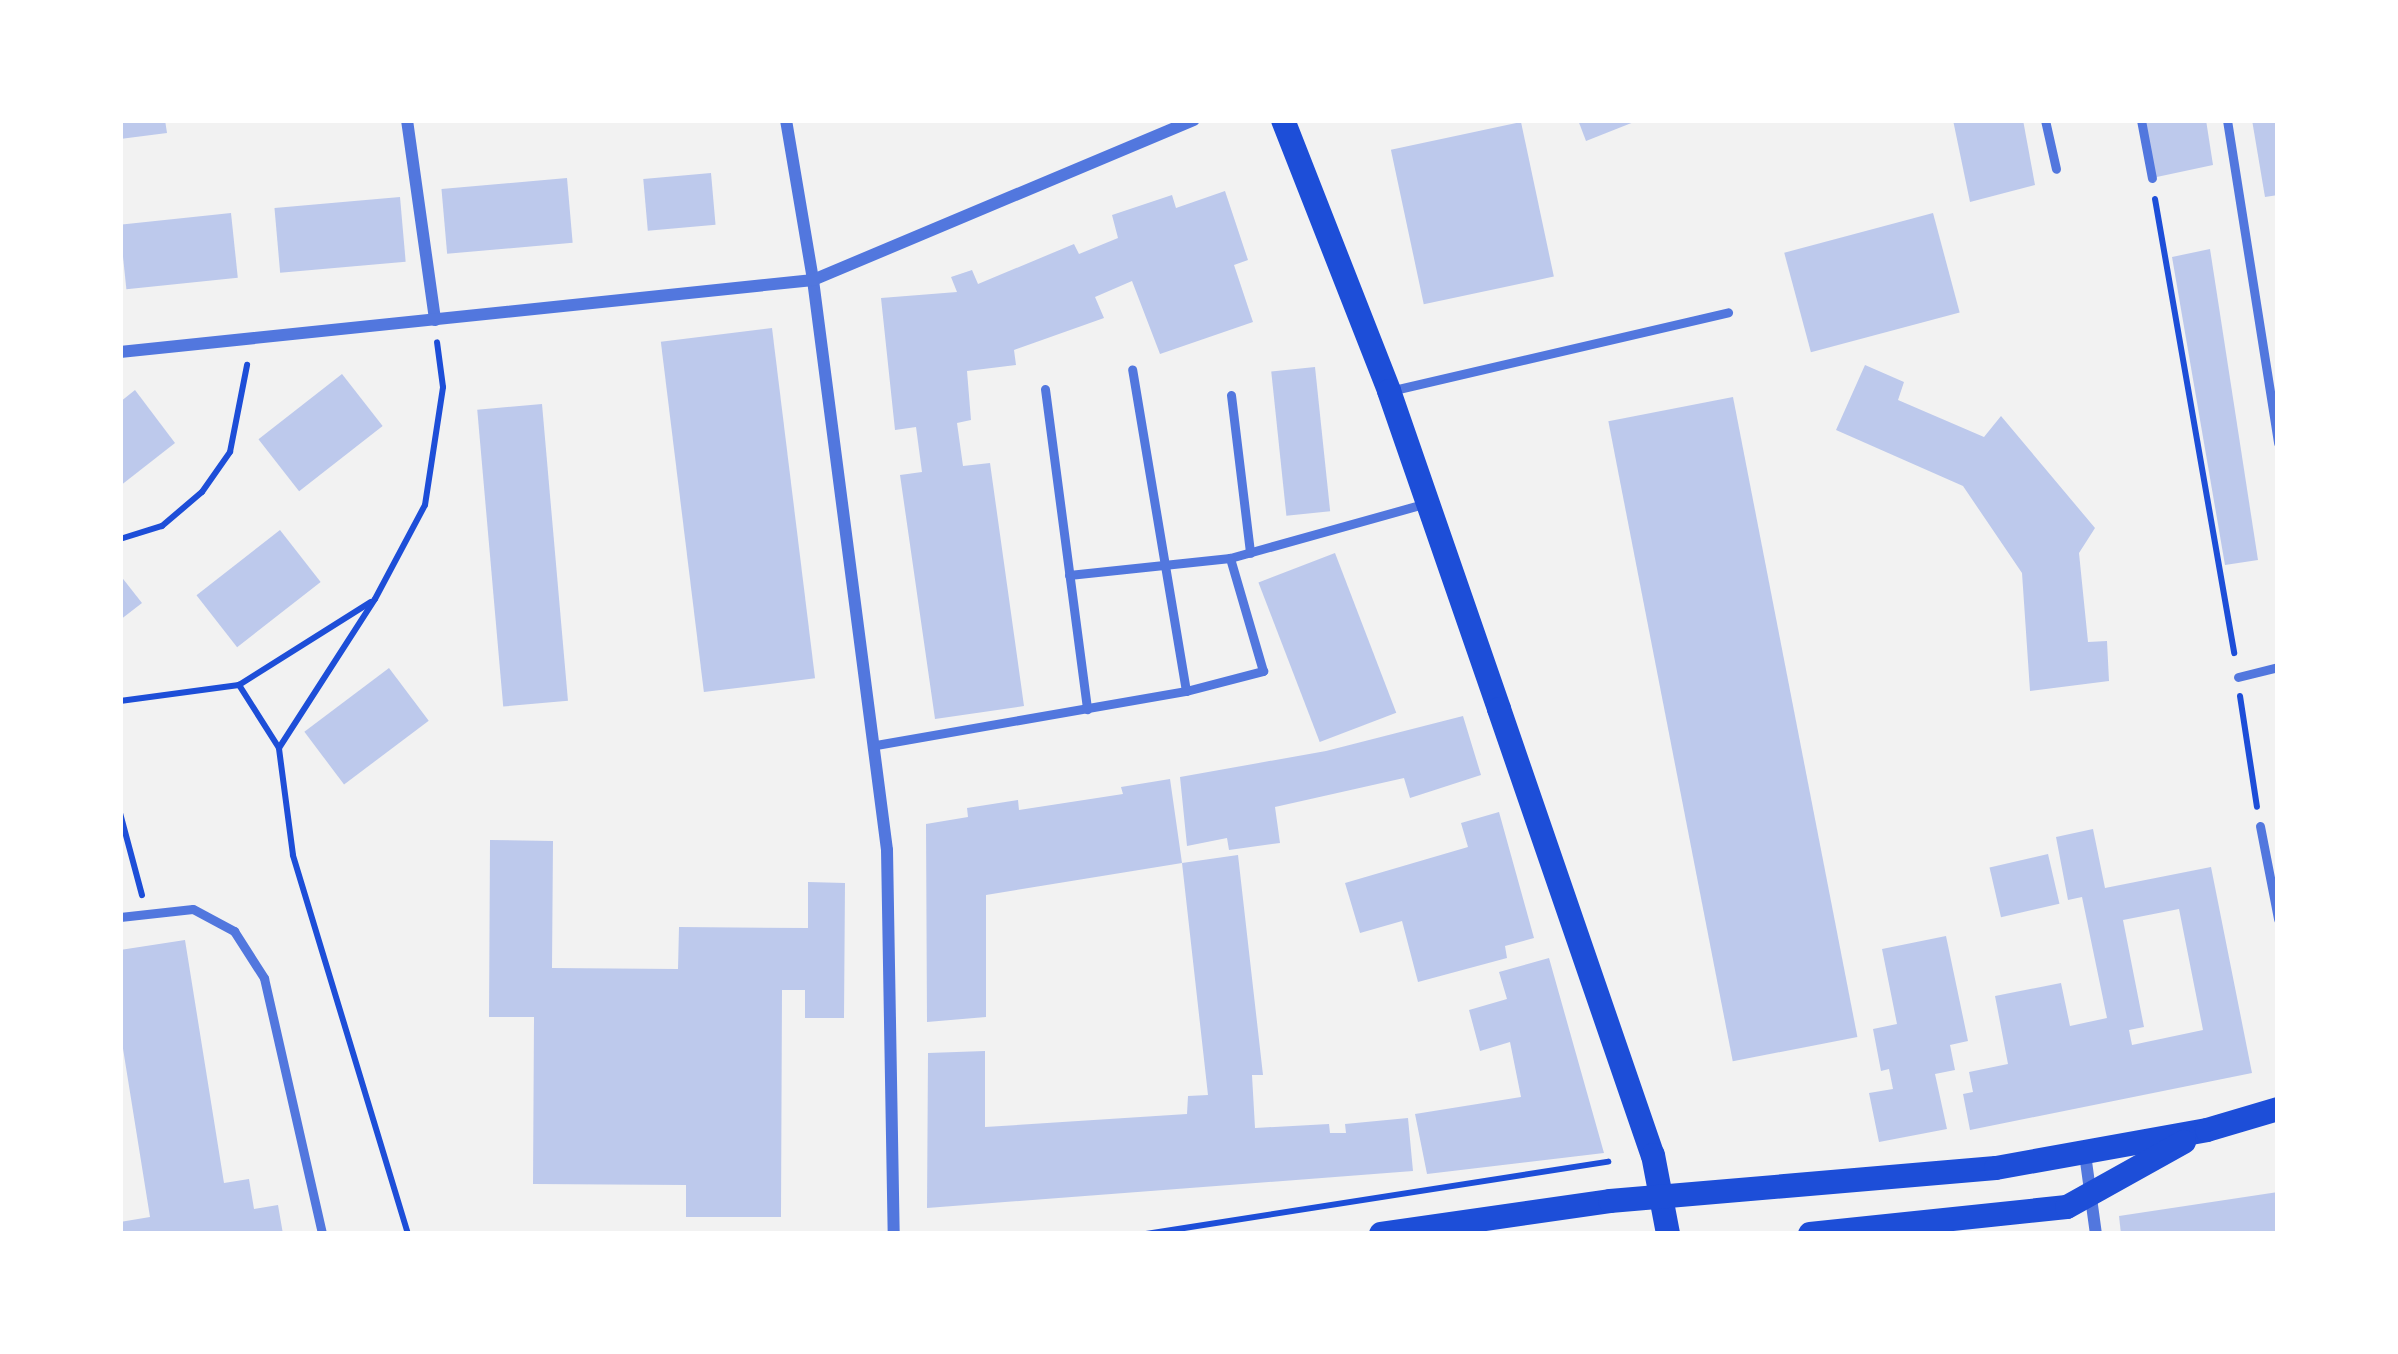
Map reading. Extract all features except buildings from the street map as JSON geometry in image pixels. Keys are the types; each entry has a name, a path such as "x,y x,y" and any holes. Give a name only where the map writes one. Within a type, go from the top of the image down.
{"main road":[{"path":"1283,120 1389,391 1627,1080 1662,1196 1668,1234"},
{"path":"1381,1234 1662,1196 1973,1170 2207,1130 2278,1109"},
{"path":"1810,1234 2067,1207 2207,1130"}],"street":[{"path":"407,120 435,320"},
{"path":"786,120 813,280 887,850 894,1234"},
{"path":"120,352 813,280 1194,120"},
{"path":"2085,1154 2096,1234"}],"lane":[{"path":"2045,120 2056,170"},
{"path":"2140,120 2152,178"},
{"path":"2227,120 2278,443"},
{"path":"1389,391 1729,312"},
{"path":"1132,370 1186,691"},
{"path":"1045,389 1087,710"},
{"path":"1231,395 1250,553"},
{"path":"1069,574 1230,558 1427,503"},
{"path":"875,745 1087,710 1263,671 1230,558"},
{"path":"2238,677 2278,667"},
{"path":"2260,826 2278,919"},
{"path":"120,917 193,909 234,931 264,978 322,1234"}],"path":[{"path":"2152,178 2260,826"},
{"path":"279,748 374,599 424,505 443,387 435,320"},
{"path":"120,538 162,526 202,492 230,452 252,338"},
{"path":"120,701 239,685 374,599"},
{"path":"239,685 279,748 293,855 408,1234"},
{"path":"120,812 146,914"},
{"path":"1146,1234 1608,1162"}]}
